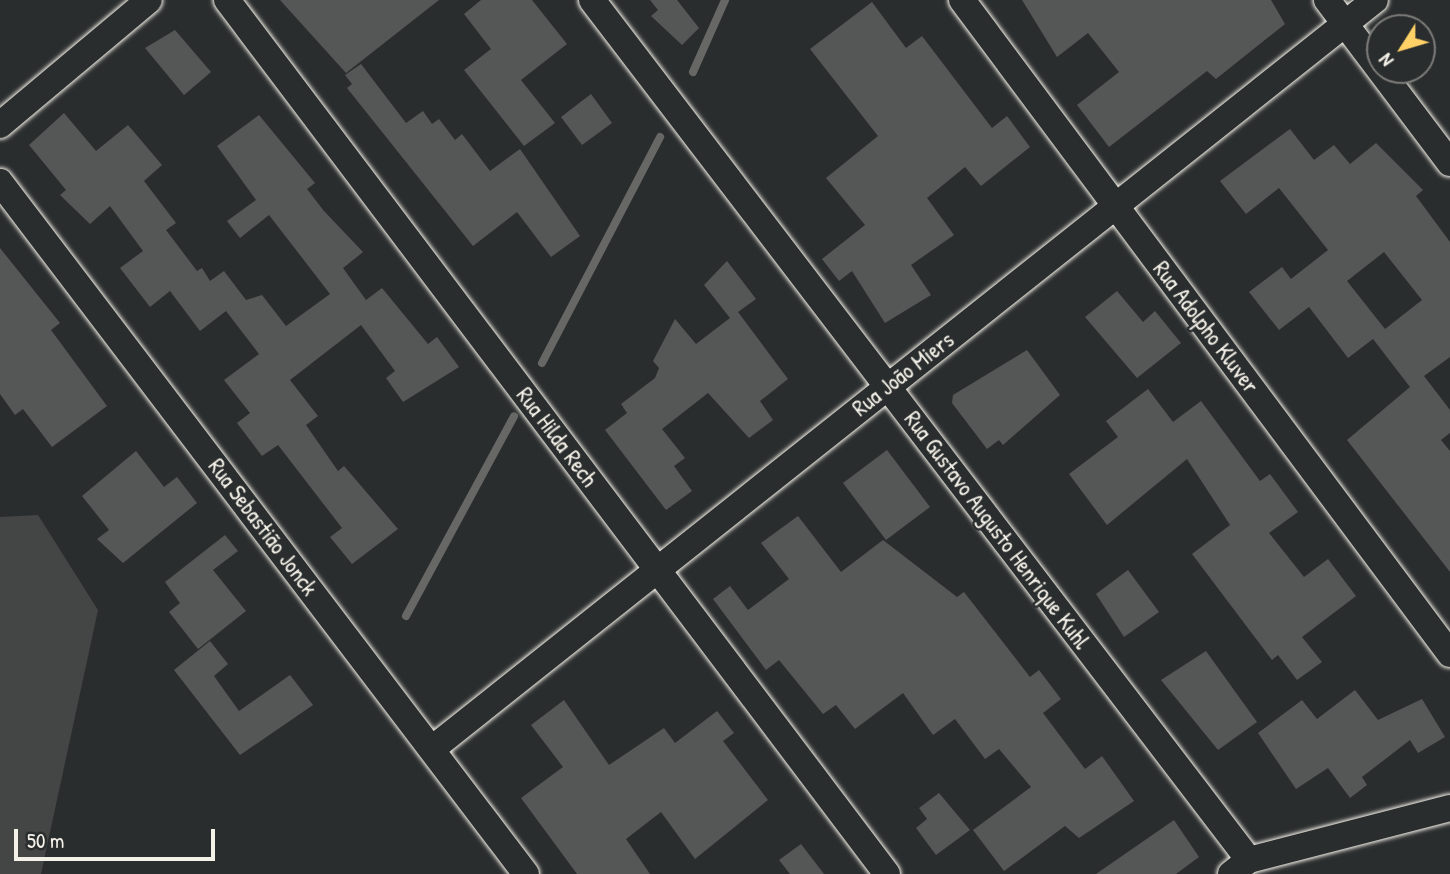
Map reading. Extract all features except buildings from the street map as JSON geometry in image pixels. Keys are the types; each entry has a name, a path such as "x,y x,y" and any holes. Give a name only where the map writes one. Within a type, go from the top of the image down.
{"street":[{"path":"0,125 149,0"},
{"name":"Rua Hilda Rech","path":"227,0 887,874"},
{"name":"Rua Gustavo Augusto Henrique Kuhl","path":"592,0 888,387 1240,867"},
{"name":"Rua Adolpho Kluver","path":"962,0 1450,654"},
{"path":"1327,0 1450,163"},
{"name":"Rua João Miers","path":"432,749 1375,0"},
{"name":"Rua Sebastião Jonck","path":"0,181 526,874"},
{"path":"1240,867 1450,808"}],"shaded area":[{"path":"38,515 98,610 41,874 0,874 0,517"}],"waterway":[{"path":"693,72 725,0"},
{"path":"542,363 660,137"},
{"path":"406,616 514,416"}]}
